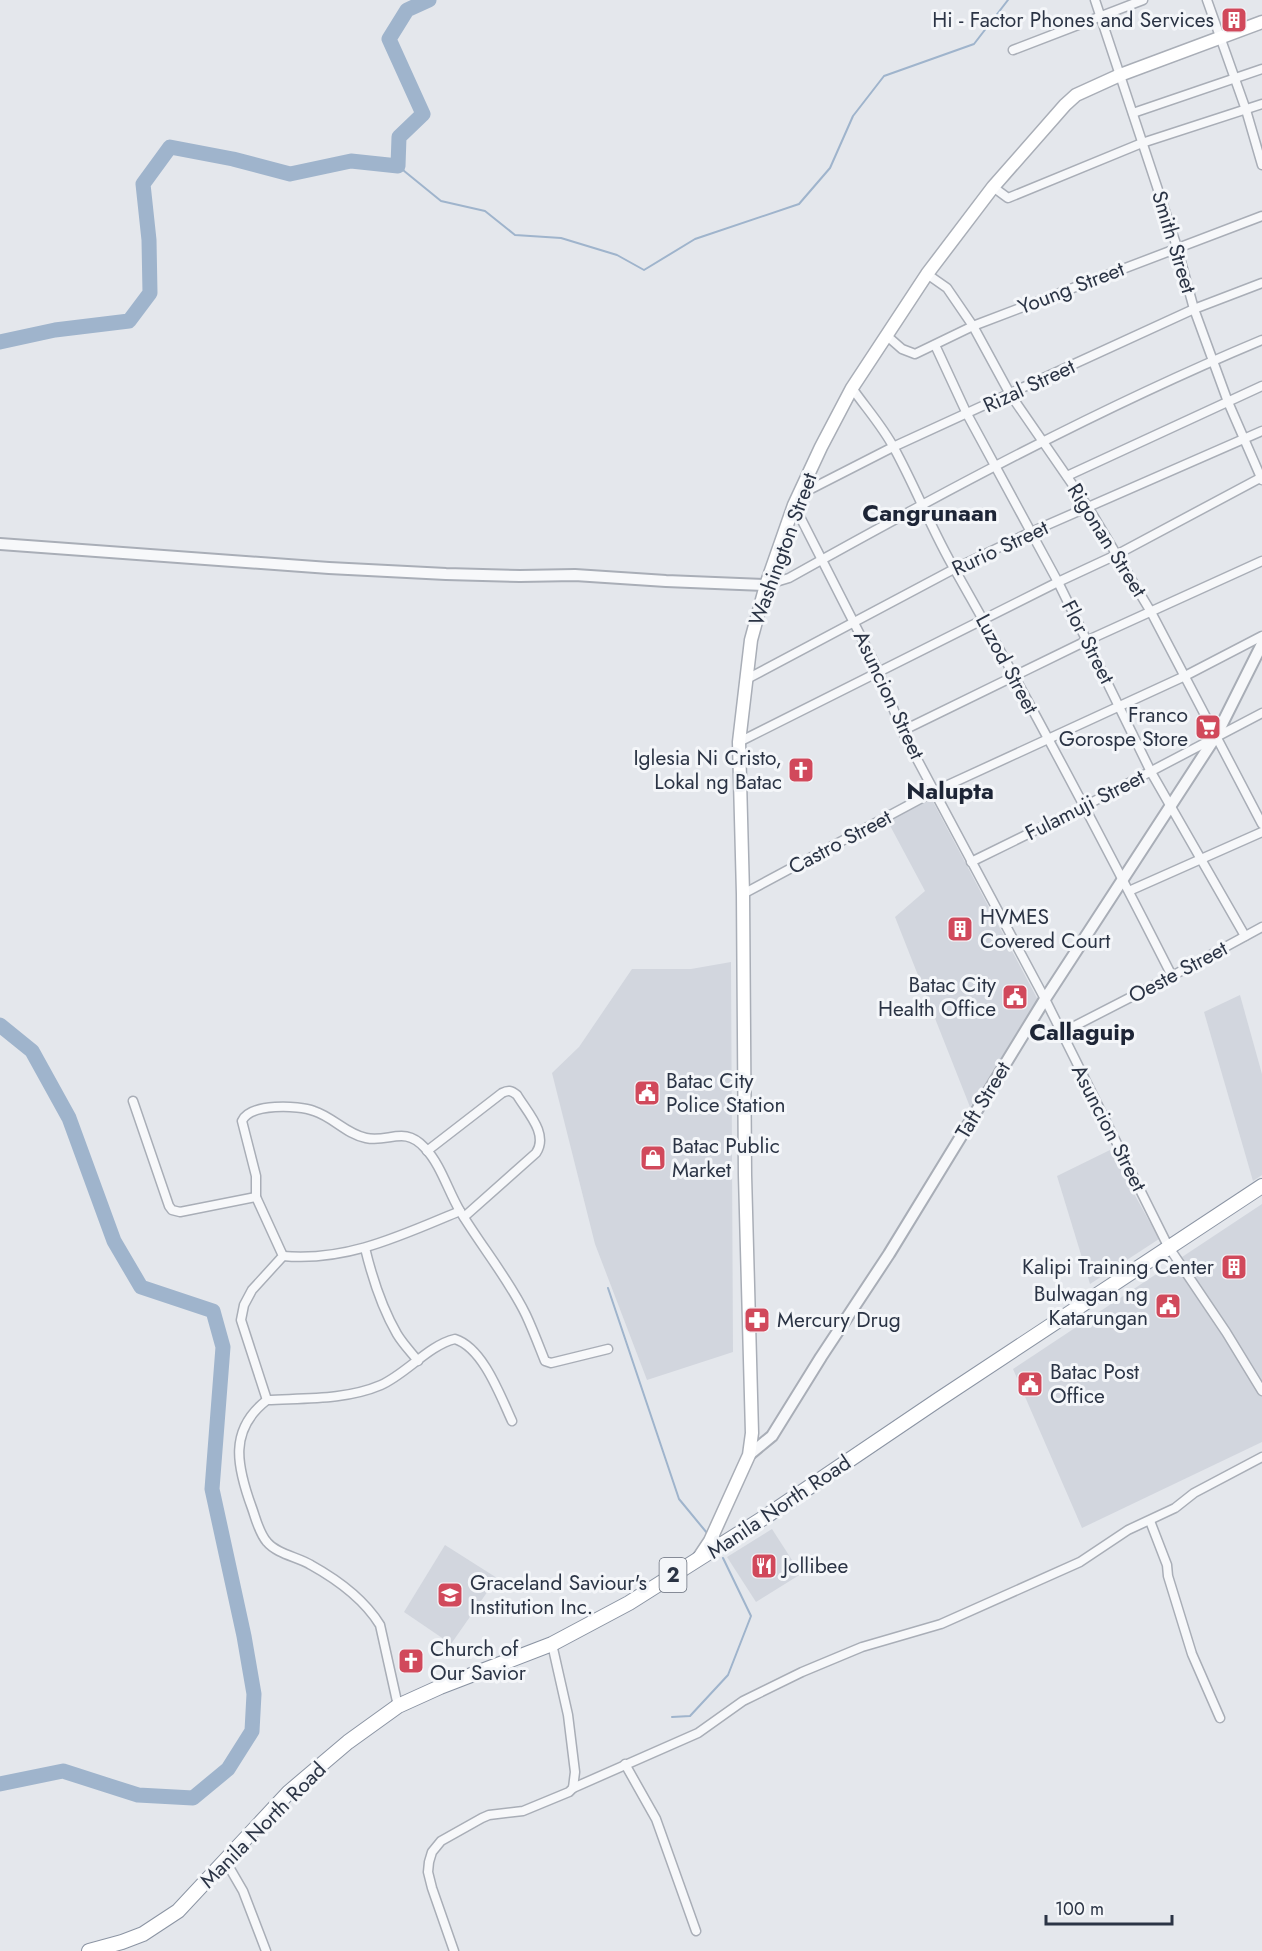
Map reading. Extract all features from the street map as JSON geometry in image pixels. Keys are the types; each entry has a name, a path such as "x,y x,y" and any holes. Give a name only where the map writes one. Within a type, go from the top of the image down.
{"highway":[{"name":"Manila North Road","path":"89,1951 143,1934 178,1911 289,1792 348,1742 398,1706 440,1687 552,1644 629,1602 695,1562 1168,1246 1262,1186"}],"main road":[{"name":"Washington Street","path":"695,1562 710,1540 750,1455 753,1410 745,1174 743,894 739,742 750,640 765,585 797,500 821,447 852,388 927,274 993,187 1054,116 1076,95 1120,75 1262,22"}],"street":[{"name":"Smith Street","path":"1095,0 1177,247 1194,309 1215,360 1228,402 1262,478"},
{"path":"1013,50 1143,0"},
{"path":"1208,0 1246,110 1262,165"},
{"path":"1133,112 1262,69"},
{"path":"993,187 1008,198 1142,143 1262,104"},
{"name":"Young Street","path":"886,335 902,349 915,354 973,326 1262,216"},
{"name":"Rigonan Street","path":"927,274 947,288 973,326 1010,394 1088,507 1152,612 1262,824"},
{"name":"Rizal Street","path":"797,500 893,447 1194,309 1262,283"},
{"path":"0,544 329,568 478,575 574,574 765,585 789,578 1042,442 1262,340"},
{"name":"Flor Street","path":"935,345 968,414 1058,582 1151,772 1245,936"},
{"path":"1067,476 1262,386"},
{"name":"Luzod Street","path":"852,388 893,447 954,569 1048,739 1172,976"},
{"name":"Rurio Street","path":"746,680 954,569 1031,532 1262,431"},
{"path":"739,742 1116,555 1262,478"},
{"name":"Asuncion Street","path":"797,500 823,559 879,672 902,731 1045,999 1168,1246 1226,1332 1262,1391"},
{"path":"902,731 1086,641 1262,561"},
{"name":"Castro Street","path":"743,894 935,791 1185,676 1262,636"},
{"name":"Taft Street","path":"750,1455 772,1436 821,1357 890,1254 1045,999 1216,736 1262,644"},
{"name":"Fulamuji Street","path":"971,862 1262,714"},
{"path":"1129,891 1262,832"},
{"name":"Oeste Street","path":"1061,1033 1262,927"},
{"path":"283,1256 309,1258 365,1248 462,1214 536,1153 541,1142 540,1133 517,1095 513,1091 508,1091 502,1093 428,1150"},
{"path":"133,1101 172,1210 180,1212 256,1197"},
{"path":"283,1256 256,1197 256,1176 242,1121 244,1116 254,1110 278,1107 313,1111 344,1130 366,1138 407,1136 428,1150 462,1214 526,1315 545,1361 551,1364 608,1350"},
{"path":"365,1248 372,1276 391,1321 400,1339 418,1361"},
{"path":"267,1400 241,1320 244,1305 252,1290 283,1256"},
{"path":"398,1706 380,1625 373,1614 360,1599 311,1565 273,1547 261,1532 245,1487 239,1457 246,1420 267,1400 349,1395 380,1386 397,1377 447,1341 459,1341 474,1352 483,1363 512,1420"},
{"path":"454,1951 428,1872 432,1852 441,1841 489,1815 523,1811 698,1733 743,1701 802,1672 862,1647 941,1624 1080,1562 1116,1538 1174,1508 1194,1493 1262,1458"},
{"path":"1150,1521 1167,1565 1168,1576 1192,1654 1220,1718"},
{"path":"552,1644 568,1715 575,1772 573,1788"},
{"path":"625,1764 656,1820 696,1931"},
{"path":"225,1860 243,1892 266,1951"}],"shaded area":[{"path":"931,798 1038,1000 970,1107 895,917 925,891 887,820"},
{"name":"Batac Public Market","path":"731,962 733,1352 647,1380 595,1244 552,1073 579,1047 632,969 691,969"},
{"path":"1240,995 1262,1074 1262,1175 1253,1181 1204,1012"},
{"path":"1110,1150 1159,1239 1090,1284 1057,1176"},
{"path":"1262,1204 1262,1442 1082,1528 1013,1369"},
{"name":"Jollibee","path":"772,1529 801,1574 756,1602 727,1557"},
{"name":"Graceland Saviour's Institution Inc.","path":"445,1545 497,1578 451,1644 404,1612"}],"waterway":[{"path":"0,342 55,330 129,321 150,293 149,240 143,184 170,147 233,159 290,174 351,161 398,166 399,137 423,114 389,39 407,10 429,0"},
{"path":"398,166 441,201 485,211 515,235 561,238 617,255 644,270 695,239 799,204 830,168 853,116 884,76 974,44 1008,0"},
{"path":"0,1025 32,1051 69,1118 114,1241 141,1287 213,1311 223,1347 212,1489 244,1636 254,1694 252,1731 228,1769 193,1798 138,1795 63,1771 0,1784"},
{"path":"608,1288 679,1499 707,1533"},
{"path":"672,1717 690,1716 728,1675 751,1616 723,1558"}],"place":[{"name":"Hi - Factor Phones and Services","path":"1234,20"},
{"name":"Franco Gorospe Store","path":"1208,727"},
{"name":"Iglesia Ni Cristo, Lokal ng Batac","path":"801,770"},
{"name":"HVMES Covered Court","path":"960,929"},
{"name":"Batac City Health Office","path":"1015,997"},
{"name":"Batac City Police Station","path":"647,1093"},
{"name":"Batac Public Market","path":"653,1158"},
{"name":"Kalipi Training Center","path":"1234,1267"},
{"name":"Bulwagan ng Katarungan","path":"1168,1306"},
{"name":"Mercury Drug","path":"757,1320"},
{"name":"Batac Post Office","path":"1030,1384"},
{"name":"Jollibee","path":"764,1566"},
{"name":"Graceland Saviour's Institution Inc.","path":"450,1595"},
{"name":"Church of Our Savior","path":"411,1661"}],"district":[{"name":"Cangrunaan","path":"930,512"},
{"name":"Nalupta","path":"950,790"},
{"name":"Callaguip","path":"1082,1031"}]}
